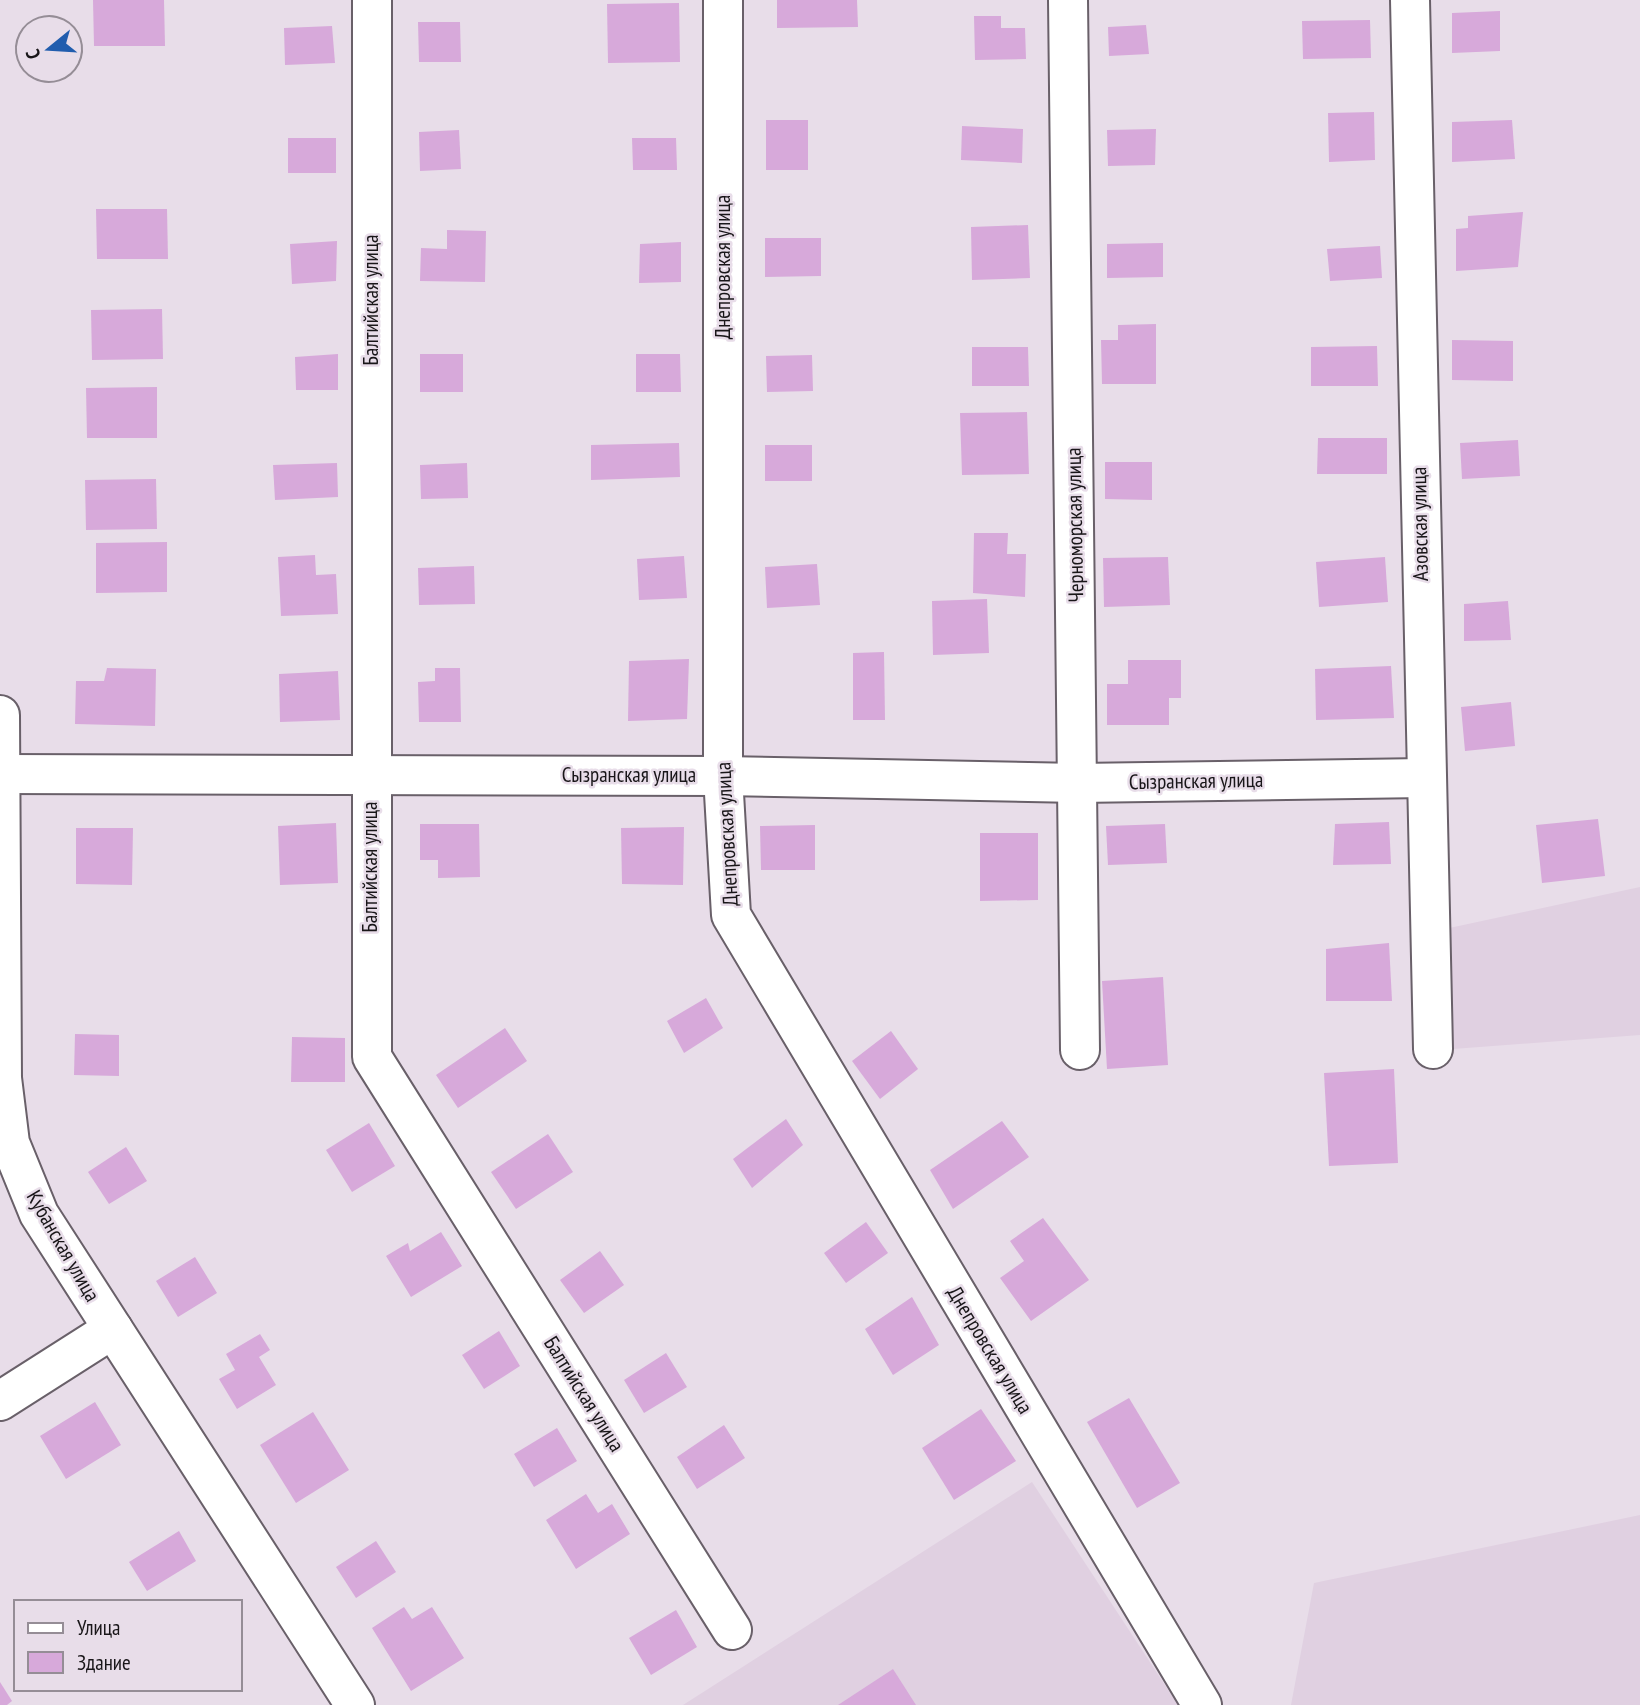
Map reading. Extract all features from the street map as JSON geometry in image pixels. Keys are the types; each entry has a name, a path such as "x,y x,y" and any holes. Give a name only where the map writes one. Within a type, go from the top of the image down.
{"street":[{"name":"Балтийская улица","path":"372,0 372,1057 732,1630"},
{"name":"Днепровская улица","path":"723,0 723,776 730,915 1202,1705"},
{"name":"Черноморская улица","path":"1068,0 1080,1050"},
{"name":"Азовская улица","path":"1410,0 1433,1049"},
{"name":"Кубанская улица","path":"0,715 2,1078 9,1143 39,1214 355,1705"},
{"name":"Сызранская улица","path":"1,774 723,776 1078,783 1425,778"},
{"path":"0,1401 113,1329"}],"shaded area":[{"path":"1640,887 1640,1035 1453,1049 1440,930"},
{"path":"1032,1482 1178,1705 683,1705"},
{"path":"1640,1515 1640,1705 1291,1705 1314,1583"}],"building":[{"path":"93,0 164,0 165,46 94,46"},
{"path":"777,0 857,0 858,27 777,28"},
{"path":"679,3 680,62 608,63 607,4"},
{"path":"1500,11 1500,51 1452,53 1452,13"},
{"path":"974,16 1001,16 1001,28 1025,28 1026,59 975,60"},
{"path":"1370,20 1371,58 1303,59 1302,21"},
{"path":"418,22 460,22 461,62 419,62"},
{"path":"1146,25 1149,54 1109,56 1108,27"},
{"path":"332,26 335,63 285,65 284,28"},
{"path":"1374,112 1375,160 1329,162 1328,113"},
{"path":"766,120 808,120 808,170 766,170"},
{"path":"1512,120 1515,159 1452,162 1452,122"},
{"path":"962,126 1023,129 1022,163 961,160"},
{"path":"1156,129 1155,165 1108,166 1107,130"},
{"path":"459,130 461,169 420,171 419,132"},
{"path":"288,138 336,138 336,173 288,173"},
{"path":"632,138 676,138 677,170 633,170"},
{"path":"96,209 167,209 168,259 97,259"},
{"path":"1523,212 1518,267 1456,271 1456,229 1468,228 1468,216"},
{"path":"1028,225 1030,278 972,280 971,227"},
{"path":"447,230 486,231 485,282 420,281 421,248 447,249"},
{"path":"765,238 821,238 821,276 765,277"},
{"path":"337,241 336,281 292,284 290,244"},
{"path":"681,242 681,282 639,283 640,244"},
{"path":"1163,243 1163,277 1107,278 1107,244"},
{"path":"1380,246 1382,278 1330,281 1327,249"},
{"path":"162,309 163,359 92,360 91,310"},
{"path":"1156,324 1156,384 1102,384 1101,340 1118,340 1118,325"},
{"path":"1452,340 1513,341 1513,381 1452,380"},
{"path":"1377,346 1378,386 1311,386 1311,347"},
{"path":"972,347 1028,347 1029,386 972,386"},
{"path":"338,354 338,390 296,390 295,357"},
{"path":"420,354 463,354 463,392 420,392"},
{"path":"636,354 680,354 681,392 636,392"},
{"path":"812,355 813,391 767,392 766,356"},
{"path":"157,387 157,438 87,438 86,388"},
{"path":"1027,412 1029,474 962,475 960,413"},
{"path":"1318,438 1387,438 1387,474 1317,474"},
{"path":"1518,440 1520,476 1462,479 1460,443"},
{"path":"679,443 680,477 591,480 591,445"},
{"path":"765,445 812,445 812,481 765,481"},
{"path":"1105,462 1152,462 1152,500 1105,499"},
{"path":"337,463 338,497 275,500 273,465"},
{"path":"467,463 468,498 421,499 420,465"},
{"path":"156,479 157,529 86,530 85,480"},
{"path":"974,533 1008,533 1007,554 1026,554 1025,597 973,593"},
{"path":"167,542 167,592 96,593 96,543"},
{"path":"315,555 316,575 336,574 338,614 281,616 278,557"},
{"path":"684,556 687,598 639,600 637,559"},
{"path":"1168,557 1170,605 1104,607 1103,558"},
{"path":"1385,557 1388,602 1319,607 1316,562"},
{"path":"817,564 820,605 767,608 765,567"},
{"path":"474,566 475,604 419,605 418,568"},
{"path":"987,599 989,653 933,655 932,601"},
{"path":"1508,601 1511,640 1464,641 1464,604"},
{"path":"884,652 885,720 853,720 853,653"},
{"path":"689,659 687,719 628,721 629,661"},
{"path":"1128,660 1181,660 1181,698 1169,698 1169,725 1107,725 1107,684 1128,684"},
{"path":"1391,666 1394,718 1316,720 1315,669"},
{"path":"107,668 156,669 155,726 75,724 76,681 104,681"},
{"path":"435,668 460,668 461,722 419,722 418,682 435,681"},
{"path":"338,671 340,720 280,722 279,674"},
{"path":"1511,702 1515,746 1465,751 1461,707"},
{"path":"1598,819 1605,876 1542,883 1536,825"},
{"path":"1389,822 1391,864 1333,865 1335,824"},
{"path":"336,823 338,883 280,885 278,826"},
{"path":"420,824 479,824 480,877 438,878 438,860 420,860"},
{"path":"1165,824 1167,863 1108,865 1106,826"},
{"path":"815,825 815,870 761,870 760,826"},
{"path":"684,827 683,885 622,884 621,828"},
{"path":"76,828 133,828 132,885 76,884"},
{"path":"980,833 1038,833 1038,900 980,901"},
{"path":"1389,943 1392,1001 1326,1001 1326,949"},
{"path":"1163,977 1168,1065 1107,1069 1102,981"},
{"path":"706,998 723,1028 684,1053 667,1021"},
{"path":"505,1028 527,1061 458,1108 436,1075"},
{"path":"891,1031 918,1069 880,1099 852,1061"},
{"path":"75,1034 119,1035 119,1076 74,1075"},
{"path":"292,1037 345,1038 345,1082 291,1082"},
{"path":"1394,1069 1398,1163 1329,1166 1324,1073"},
{"path":"786,1119 803,1145 752,1188 733,1159"},
{"path":"1002,1121 1029,1157 953,1209 930,1170"},
{"path":"369,1123 395,1166 352,1192 326,1150"},
{"path":"548,1134 573,1172 516,1209 491,1172"},
{"path":"126,1147 147,1181 109,1204 88,1172"},
{"path":"1043,1218 1089,1280 1031,1321 1000,1278 1024,1261 1010,1241"},
{"path":"866,1222 888,1253 846,1283 824,1253"},
{"path":"441,1232 462,1266 411,1297 386,1256 408,1243 410,1251"},
{"path":"600,1251 624,1285 584,1313 560,1280"},
{"path":"195,1257 217,1293 178,1317 156,1281"},
{"path":"912,1297 939,1345 893,1375 865,1329"},
{"path":"499,1331 520,1366 484,1389 462,1355"},
{"path":"260,1334 270,1350 259,1357 276,1385 237,1409 219,1379 235,1370 226,1354"},
{"path":"666,1353 687,1387 644,1413 624,1380"},
{"path":"1129,1398 1180,1483 1137,1508 1087,1422"},
{"path":"95,1402 121,1445 66,1479 40,1436"},
{"path":"981,1409 1016,1461 954,1500 922,1448"},
{"path":"313,1412 349,1470 296,1503 260,1445"},
{"path":"724,1425 745,1458 697,1489 677,1457"},
{"path":"557,1428 577,1461 534,1487 514,1454"},
{"path":"586,1494 598,1513 612,1504 630,1534 576,1569 546,1520"},
{"path":"179,1531 196,1561 147,1591 129,1562"},
{"path":"376,1541 396,1572 356,1598 336,1567"},
{"path":"404,1607 412,1619 432,1607 464,1658 411,1691 372,1628"},
{"path":"676,1610 697,1647 651,1675 629,1638"},
{"path":"893,1669 916,1705 838,1705"},
{"path":"0,1682 12,1701 7,1705 0,1705"}]}
